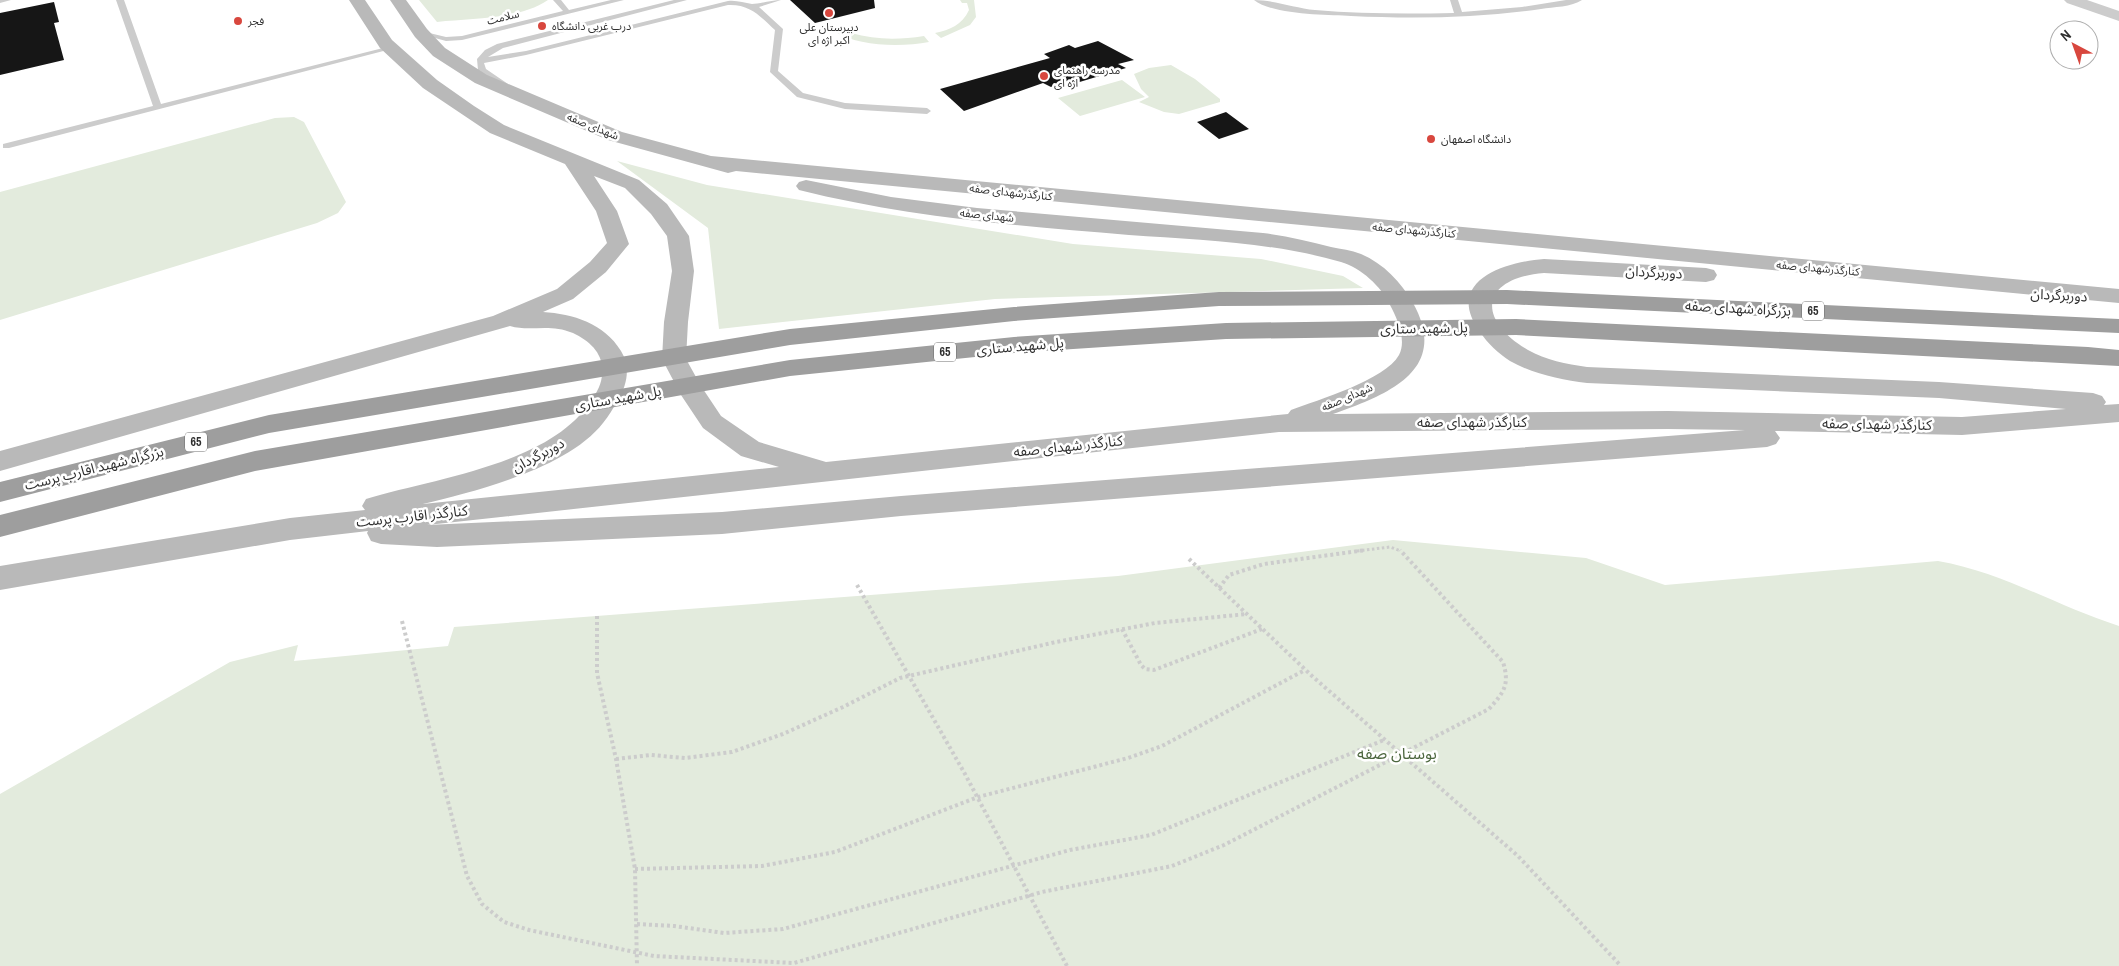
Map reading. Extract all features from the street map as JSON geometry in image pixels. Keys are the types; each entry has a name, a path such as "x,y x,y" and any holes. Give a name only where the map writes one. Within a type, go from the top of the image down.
{"highway":[{"name":"بزرگراه شهدای صفه","path":"395,402 790,337 1014,314 1219,299 1507,297 2119,326"},
{"name":"پل شهید ستاری","path":"0,526 255,461 790,368 1014,345 1226,331 1516,327 2119,358"},
{"name":"بزرگراه شهید اقارب پرست","path":"0,492 269,424 395,402"}],"main road":[{"path":"357,0 391,48 430,84 489,124 632,184 659,208 678,236 683,271 676,322 674,358 690,389 712,422 750,448 827,472"},
{"name":"شهدای صفه","path":"398,0 421,33 439,52 481,79 615,136 710,162 850,196 914,206 1036,221 1253,238 1305,245 1354,260 1388,282 1405,307 1414,338 1410,358 1390,377 1359,394 1279,423"},
{"path":"0,461 501,321 565,294 598,267 618,244 616,229 606,209 574,161"},
{"name":"کنارگذرشهدای صفه","path":"710,162 2119,297"},
{"name":"دوربرگردان","path":"2119,297 1544,266 1524,268 1493,280 1484,290 1480,302 1481,316 1488,329 1507,347 1539,364 1563,372 1587,375 1939,390 2119,404"},
{"name":"دوربرگردان","path":"290,529 510,470 568,439 590,421 606,402 614,383 615,365 609,349 596,336 570,324 555,320 501,321"},
{"name":"کنارگذر شهدای صفه","path":"827,472 1279,423 1668,420 1962,426 2119,413"},
{"path":"290,529 437,536 722,523 901,506 1151,488 1692,443 1962,426"},
{"name":"کنارگذر اقارب پرست","path":"0,578 290,529 827,472"}],"street":[{"path":"2072,0 2119,16"}],"lane":[{"path":"0,2 7,0"},
{"path":"120,0 158,107"},
{"path":"557,0 568,13"},
{"name":"سلامت","path":"421,33 446,39 462,38 619,0"},
{"name":"سلامت","path":"480,61 488,52 515,42 683,0"},
{"path":"754,6 777,0"},
{"path":"1258,0 1274,7 1303,12 1395,17 1459,15 1540,8 1578,0"},
{"path":"1454,0 1459,15"},
{"path":"519,96 482,70 480,61 526,53 728,3 744,1 754,6 779,29 780,37 772,62 774,72 800,95 845,106 927,111"},
{"path":"588,8 579,13 579,17 585,20 602,20"},
{"path":"504,28 515,42"},
{"path":"6,146 391,48"}],"path":[{"path":"402,620 467,876 482,904 504,922 529,930 654,956 794,963 1030,896 1172,866 1224,845 1489,709 1504,692 1508,677 1503,662 1399,550 1390,547 1380,548 1264,564 1229,575 1219,588"},
{"path":"1189,559 1305,670 1518,856 1621,966"},
{"path":"857,585 911,676 978,797 1067,966"},
{"path":"616,759 651,755 685,758 732,752 783,734 843,707 900,678 1122,629 1155,623 1247,614"},
{"path":"597,616 597,673 616,759 635,869 637,966"},
{"path":"1122,629 1141,665 1145,669 1154,670 1262,629"},
{"path":"635,869 762,866 835,852 978,797 1128,758 1162,746 1305,670"},
{"path":"637,924 674,926 724,933 784,929 1014,864 1070,850 1151,835 1384,740"}],"green space":[{"path":"419,0 548,0 536,7 509,15 437,22"},
{"path":"960,0 974,0 976,17 970,25 941,38 935,33 955,26 963,20 969,10 967,3 962,3"},
{"path":"846,28 851,33 878,38 896,39 924,36 929,42 906,45 867,43 834,31"},
{"path":"1171,65 1195,79 1220,99 1220,102 1179,114 1164,112 1139,102 1149,97 1141,89 1134,74 1149,68"},
{"path":"1122,80 1145,97 1080,116 1058,98"},
{"path":"294,117 304,122 346,202 338,213 317,223 0,320 0,192 275,118"},
{"path":"617,161 707,185 1073,244 1261,259 1343,276 1363,288 995,299 719,329 708,228"},
{"name":"بوستان صفه","path":"1393,540 1586,558 1665,585 1938,561 1986,573 2119,626 2119,966 0,966 0,794 230,662 298,645 294,661 448,646 454,627 1118,576"}],"building":[{"name":"دبیرستان علی اکبر اژه ای","path":"790,0 874,0 875,8 815,23"},
{"path":"54,2 59,22 54,23 64,60 0,75 0,13"},
{"name":"مدرسه راهنمای اژه ای","path":"1098,41 1134,60 1118,64 1126,68 1073,84 1067,81 1051,87 1043,83 964,111 940,89 1050,58 1044,54 1069,45 1075,48"},
{"path":"1226,112 1249,129 1219,139 1197,122"}],"place":[{"name":"دبیرستان علی اکبر اژه ای","path":"829,13"},
{"name":"فجر","path":"238,21"},
{"name":"درب غربی دانشگاه","path":"542,26"},
{"name":"مدرسه راهنمای اژه ای","path":"1044,76"},
{"name":"دانشگاه اصفهان","path":"1431,139"}]}
